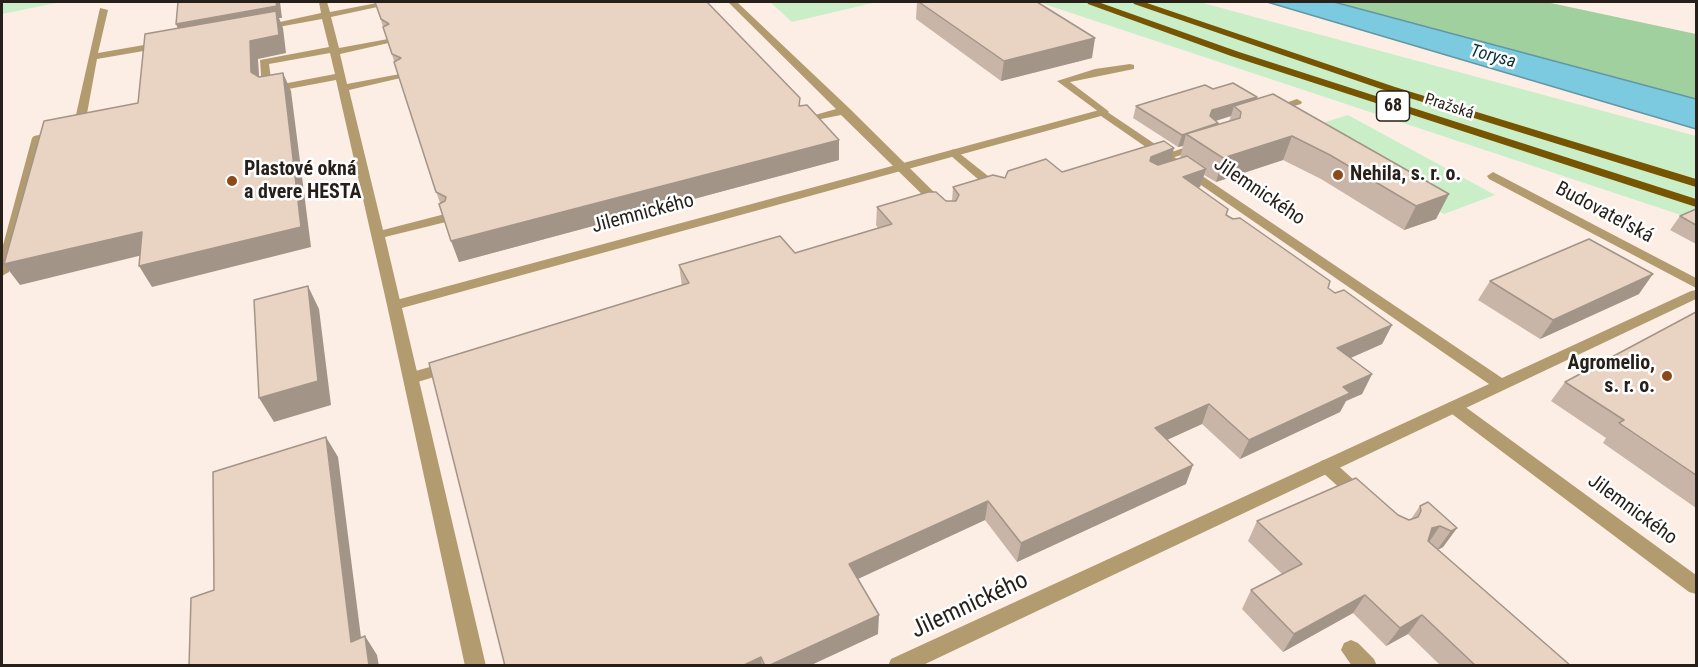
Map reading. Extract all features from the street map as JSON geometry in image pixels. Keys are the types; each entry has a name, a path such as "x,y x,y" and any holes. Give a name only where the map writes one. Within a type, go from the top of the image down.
{"main road":[{"name":"Pražská","path":"1091,2 1235,54 1696,203"},
{"name":"Pražská","path":"1137,2 1391,90 1696,183"}],"street":[{"path":"323,2 476,666"},
{"path":"732,2 949,214"},
{"path":"256,28 377,6"},
{"path":"2,272 38,138 78,130 103,10"},
{"path":"388,42 264,62 267,90 399,77"},
{"path":"92,57 174,43"},
{"path":"1103,112 1062,81 1095,72 1130,67"},
{"path":"1255,114 1297,102"},
{"path":"805,121 845,110"},
{"name":"Jilemnického","path":"394,305 1103,112 1184,167 1255,222 1363,290 1502,385"},
{"path":"1166,156 1218,140"},
{"path":"954,153 999,190"},
{"path":"1163,174 1184,167"},
{"name":"Budovateľská","path":"1492,176 1696,284"},
{"path":"378,235 445,218"},
{"path":"1346,297 1363,290"},
{"name":"Jilemnického","path":"898,666 1696,294"},
{"path":"411,378 466,361"},
{"name":"Jilemnického","path":"1454,407 1696,586"},
{"path":"1327,466 1371,506"},
{"path":"1352,650 1367,666"}],"green space":[{"path":"2,2 61,2 2,14"},
{"path":"770,2 877,2 792,22"},
{"path":"1038,2 1199,2 1696,136 1696,220"},
{"path":"1334,2 1546,2 1696,34 1696,99"},
{"path":"1348,115 1495,195 1444,214 1300,130"}],"water":[{"name":"Torysa","path":"1267,2 1334,2 1696,99 1696,129"}],"building":[{"path":"178,2 276,2 277,6 176,24"},
{"path":"375,2 707,2 800,98 799,106 807,105 839,140 451,241 439,204 445,201 446,197 436,192 394,62 401,58 392,54 383,27 389,24 381,19"},
{"path":"919,2 1037,2 1095,38 1004,61"},
{"path":"276,11 279,35 250,41 251,72 259,77 283,73 301,227 139,266 142,232 4,264 44,121 138,103 145,34"},
{"path":"1233,83 1257,97 1212,110 1210,116 1218,123 1182,135 1136,106 1205,85 1213,89"},
{"path":"1273,94 1449,194 1416,206 1330,155 1292,136 1223,158 1186,134 1240,118 1241,112 1234,106"},
{"path":"1164,141 1174,148 1151,157 1150,161 1158,165 1187,156 1206,169 1183,177 1228,209 1226,215 1233,219 1240,218 1330,281 1328,288 1335,293 1344,290 1392,325 1337,348 1372,374 1343,387 1350,393 1249,440 1209,404 1155,428 1193,465 1021,543 988,501 849,564 879,615 768,666 765,666 761,657 742,666 505,666 429,363 689,283 679,265 780,236 795,253 892,224 877,207 928,192 936,192 946,201 956,201 959,195 953,187 993,175 1005,178 1008,171 1046,159 1062,172"},
{"path":"1696,209 1696,225 1680,216"},
{"path":"1589,239 1653,274 1553,320 1490,281"},
{"path":"308,286 318,381 259,398 254,300"},
{"path":"1696,312 1696,475 1619,423 1624,420 1565,382"},
{"path":"326,437 351,642 365,636 369,666 189,666 191,598 214,590 213,472"},
{"path":"1356,478 1398,515 1409,520 1418,517 1421,511 1420,506 1428,502 1457,528 1451,531 1440,526 1432,528 1428,541 1571,666 1476,666 1422,615 1400,628 1365,595 1294,634 1251,590 1302,564 1257,521"}],"place":[{"name":"Nehila, s. r. o.","path":"1338,175"},
{"name":"Plastové okná a dvere HESTA","path":"232,181"},
{"name":"Agromelio, s. r. o.","path":"1667,376"}]}
